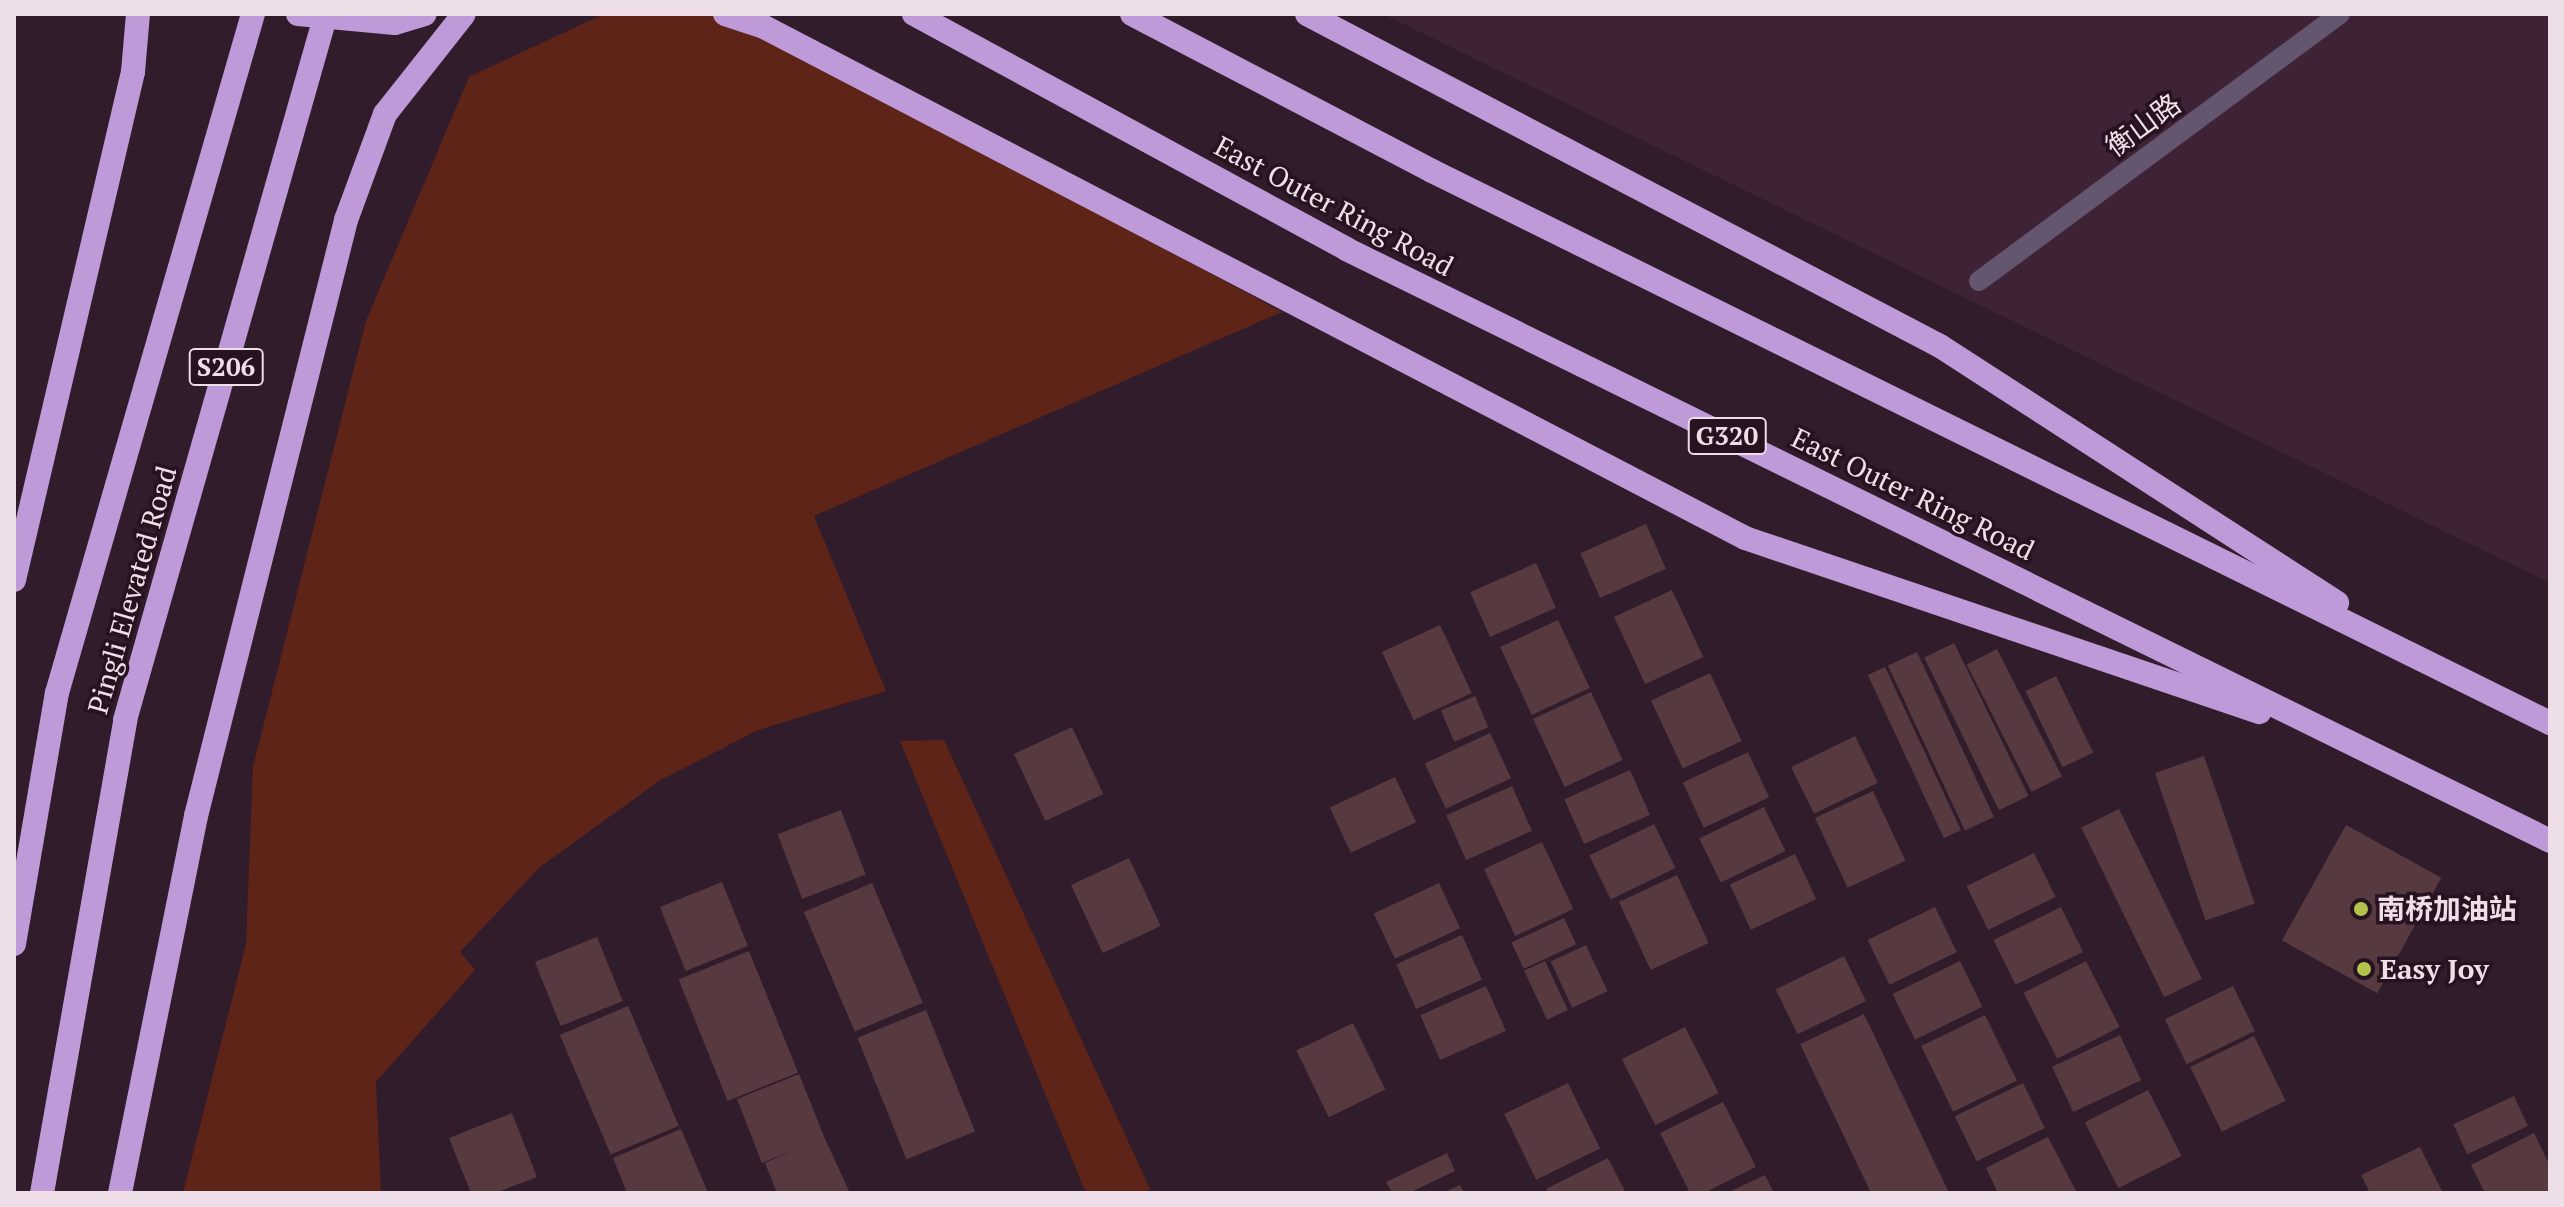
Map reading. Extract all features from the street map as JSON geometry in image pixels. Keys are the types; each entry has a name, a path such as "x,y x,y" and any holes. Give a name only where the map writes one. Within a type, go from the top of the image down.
{"highway":[{"path":"14,580 133,72 138,14"},
{"name":"Pingli Elevated Road","path":"14,944 57,693 253,14"},
{"path":"298,14 395,23 425,14"},
{"name":"Pingli Elevated Road","path":"42,1193 125,720 326,14"},
{"path":"120,1193 196,816 346,220 385,114 464,14"},
{"path":"725,14 764,27 1745,538 2350,743"},
{"name":"East Outer Ring Road","path":"914,14 1346,249 2550,841"},
{"path":"1132,14 1432,171 2550,723"},
{"path":"1307,14 1940,346 2433,665"}],"street":[{"name":"衡山路","path":"1979,281 2340,14"}],"shaded area":[{"path":"604,14 711,14 765,34 1282,312 814,516 886,691 758,730 659,781 540,867 460,952 475,970 376,1082 381,1193 183,1193 246,944 253,767 366,321 469,77"},
{"path":"1383,14 2550,14 2550,583"},
{"path":"944,740 1150,1189 1143,1193 1086,1193 900,741"}],"building":[{"path":"1646,524 1666,569 1600,598 1580,553"},
{"path":"1536,563 1556,608 1490,637 1470,592"},
{"path":"1672,590 1703,657 1645,684 1614,617"},
{"path":"1558,620 1590,688 1532,715 1500,647"},
{"path":"1440,625 1472,693 1414,720 1382,652"},
{"path":"1954,643 2029,796 1999,810 1924,657"},
{"path":"1997,649 2062,776 2032,792 1967,664"},
{"path":"1917,652 1994,817 1965,830 1888,666"},
{"path":"1885,667 1961,830 1944,838 1868,675"},
{"path":"1710,673 1742,741 1683,768 1651,700"},
{"path":"2056,676 2093,752 2063,767 2025,691"},
{"path":"1591,692 1623,760 1565,787 1533,719"},
{"path":"1475,696 1488,727 1454,742 1441,710"},
{"path":"1072,727 1103,794 1045,821 1014,754"},
{"path":"1490,733 1511,778 1446,809 1425,763"},
{"path":"1855,736 1878,783 1814,814 1791,767"},
{"path":"1748,752 1769,797 1704,828 1683,782"},
{"path":"2204,756 2255,904 2206,920 2155,773"},
{"path":"1630,770 1650,815 1584,844 1564,799"},
{"path":"1395,777 1416,822 1351,853 1330,807"},
{"path":"1512,786 1532,831 1466,860 1446,815"},
{"path":"1873,791 1906,861 1848,888 1815,818"},
{"path":"1764,807 1785,851 1721,883 1699,839"},
{"path":"2119,809 2202,979 2164,997 2081,827"},
{"path":"841,810 866,874 802,899 778,834"},
{"path":"1654,824 1675,868 1611,900 1589,856"},
{"name":"南桥加油站","path":"2346,825 2441,878 2377,993 2282,940"},
{"path":"1542,842 1573,909 1515,936 1484,869"},
{"path":"2034,853 2055,897 1988,930 1967,886"},
{"path":"1795,854 1816,899 1751,930 1730,884"},
{"path":"1129,858 1161,926 1103,953 1071,885"},
{"path":"1677,875 1709,943 1651,970 1619,902"},
{"path":"722,882 748,946 686,971 660,907"},
{"path":"872,883 923,1003 855,1032 804,912"},
{"path":"1439,883 1460,928 1395,959 1374,913"},
{"path":"1935,907 1957,952 1890,985 1868,940"},
{"path":"2061,907 2083,952 2016,985 1994,940"},
{"path":"1564,918 1576,944 1524,969 1511,943"},
{"path":"1462,935 1482,980 1416,1009 1396,964"},
{"path":"597,937 623,1001 561,1026 535,962"},
{"path":"1586,945 1608,991 1572,1008 1551,961"},
{"path":"749,951 798,1072 728,1101 679,979"},
{"path":"1844,956 1866,1001 1798,1034 1776,989"},
{"path":"1545,961 1568,1010 1547,1020 1524,971"},
{"path":"1960,961 1982,1007 1915,1040 1893,994"},
{"path":"2086,961 2120,1027 2057,1059 2024,993"},
{"path":"1486,986 1506,1031 1440,1060 1420,1015"},
{"path":"2233,986 2255,1031 2187,1064 2165,1019"},
{"path":"628,1006 679,1126 611,1155 560,1035"},
{"path":"926,1010 975,1131 906,1159 857,1038"},
{"path":"1864,1014 1949,1193 1871,1193 1800,1044"},
{"path":"1985,1015 2017,1081 1953,1112 1921,1046"},
{"path":"1353,1023 1385,1090 1329,1117 1296,1051"},
{"path":"1685,1027 1719,1093 1655,1125 1622,1059"},
{"path":"2120,1035 2141,1080 2073,1112 2052,1067"},
{"path":"2254,1036 2286,1101 2222,1132 2190,1067"},
{"path":"799,1074 850,1193 777,1193 765,1163 796,1149 762,1163 737,1099"},
{"path":"1568,1083 1600,1149 1536,1180 1504,1114"},
{"path":"2023,1083 2045,1128 1977,1161 1955,1116"},
{"path":"2148,1090 2182,1156 2118,1188 2085,1122"},
{"path":"2514,1096 2528,1126 2467,1154 2453,1124"},
{"path":"1723,1102 1756,1167 1704,1193 1690,1193 1660,1133"},
{"path":"512,1113 537,1177 495,1193 471,1193 449,1138"},
{"path":"681,1129 708,1193 627,1193 613,1158"},
{"path":"2534,1133 2550,1166 2550,1193 2485,1193 2471,1165"},
{"path":"2048,1137 2077,1193 1998,1193 1986,1168"},
{"path":"2420,1147 2443,1193 2370,1193 2361,1175"},
{"path":"1447,1153 1455,1171 1409,1193 1392,1193 1386,1182"},
{"path":"1608,1158 1626,1193 1548,1193 1546,1189"},
{"path":"1765,1175 1774,1193 1727,1193"},
{"path":"1460,1185 1464,1193 1443,1193"}],"place":[{"name":"南桥加油站","path":"2361,909"},
{"name":"Easy Joy","path":"2364,969"}]}
